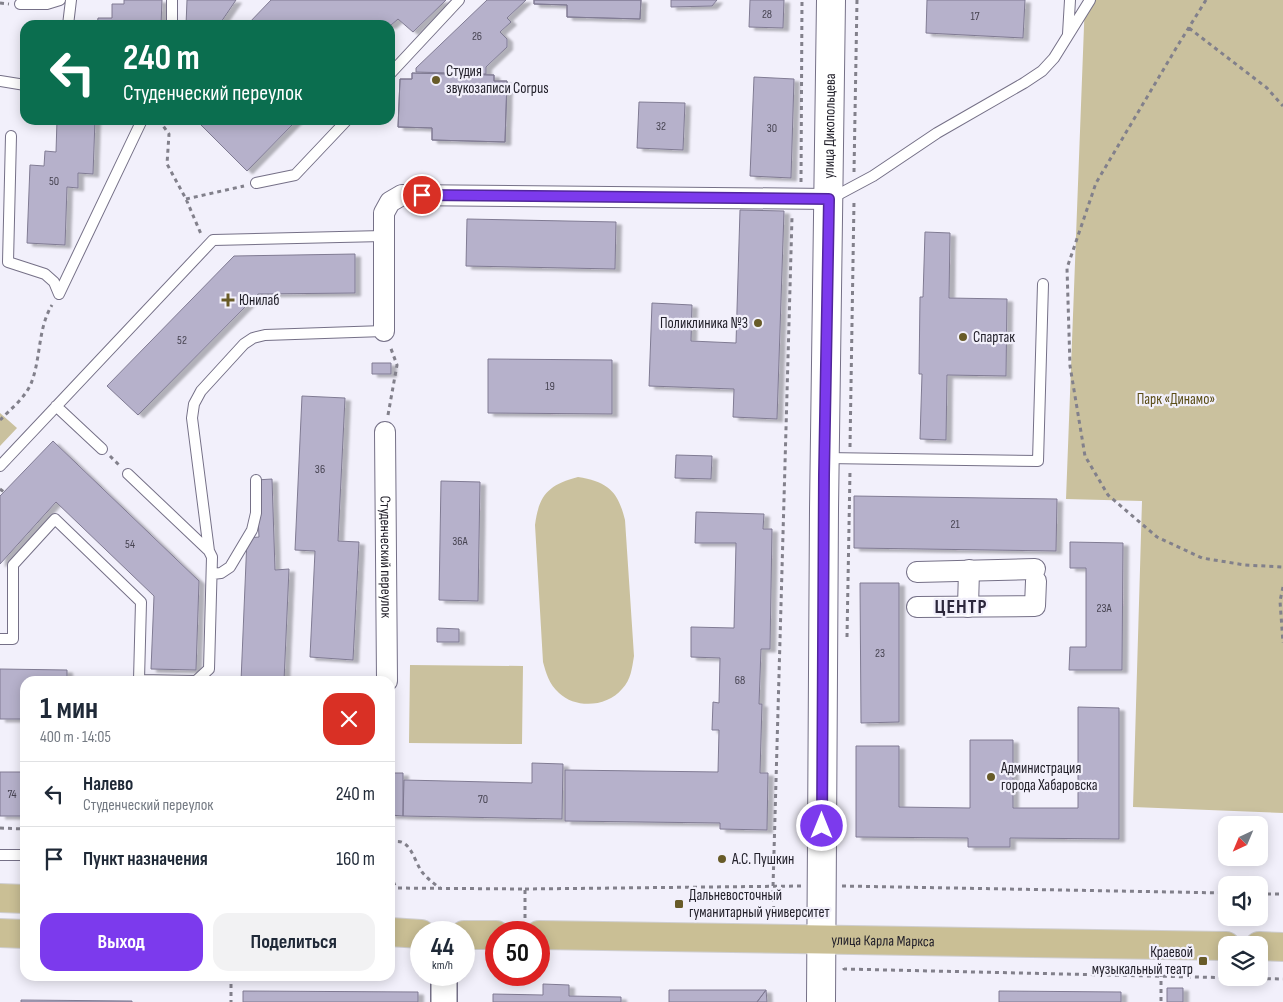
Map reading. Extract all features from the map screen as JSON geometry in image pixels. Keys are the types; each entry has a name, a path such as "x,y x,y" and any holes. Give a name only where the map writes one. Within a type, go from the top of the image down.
{"main road":[{"name":"улица Дикопольцева","path":"821,1002 822,886 837,458 829,199 831,0"},
{"path":"0,898 20,899"},
{"name":"улица Карла Маркса","path":"550,931 775,938 1218,946"},
{"path":"395,932 410,933"},
{"path":"0,933 20,934"},
{"path":"1268,946 1283,947"}],"street":[{"path":"384,331 384,213 390,202 402,195 829,199"},
{"name":"Студенческий переулок","path":"385,432 387,676"},
{"path":"917,572 970,570 1036,575 1035,606 917,607"},
{"path":"968,607 970,570"},
{"path":"444,986 444,1002"}],"lane":[{"path":"20,4 47,4 60,0"},
{"path":"69,20 71,0"},
{"path":"172,0 172,20"},
{"path":"395,69 459,0"},
{"path":"1068,38 1070,0"},
{"path":"829,199 873,176 937,133 1024,83 1048,64 1068,38 1090,0"},
{"path":"0,81 20,84"},
{"path":"59,294 140,125"},
{"path":"256,183 295,175 342,125"},
{"path":"11,136 4,261 45,274 54,282 59,294"},
{"path":"0,466 213,240 383,236"},
{"path":"837,458 1038,461 1043,284"},
{"path":"201,676 209,669 213,563 209,551 192,418 194,404 201,391 244,344 253,338 265,335 384,331"},
{"path":"56,406 102,449"},
{"path":"128,474 209,551"},
{"path":"212,574 221,573 230,567 252,530 256,513 256,480"},
{"path":"0,639 13,639 13,565 55,519 141,602 139,676"},
{"path":"0,855 20,855"}],"path":[{"path":"775,938 773,887 792,213 802,179 802,0"},
{"path":"847,638 837,458 854,186 856,0"},
{"path":"1206,0 1096,183 1066,268 1070,366 1085,456 1108,495 1157,537 1202,558 1245,566 1283,567"},
{"path":"1189,28 1267,88 1283,106"},
{"path":"162,125 168,134 167,164 186,199 198,228"},
{"path":"186,199 256,183"},
{"path":"0,420 27,391 32,381 47,314 59,294"},
{"path":"384,331 397,365 385,432"},
{"path":"102,449 128,474"},
{"path":"0,489 4,492"},
{"path":"1283,587 1280,601 1283,643"},
{"path":"0,828 20,829"},
{"path":"395,842 406,844 421,870 440,889"},
{"path":"396,888 525,889 822,886 1218,893"},
{"path":"525,889 530,921"},
{"path":"1268,894 1283,894"},
{"path":"1160,945 1161,1002"},
{"path":"844,970 1283,979"},
{"path":"231,981 231,1002"}],"green space":[{"name":"Парк «Динамо»","path":"1085,0 1283,0 1283,813 1133,807 1142,501 1066,499"},
{"path":"0,413 17,428 0,446"},
{"path":"578,477 604,485 615,495 622,510 625,520 634,656 629,678 622,689 608,699 591,704 574,702 559,693 550,682 543,662 535,525 539,506 547,493 559,484"},
{"path":"410,665 523,666 522,744 409,743"}],"building":[{"path":"124,0 162,0 161,20 98,20 98,18 112,18 112,4 124,4"},
{"path":"187,0 236,0 222,20 186,20"},
{"path":"271,0 446,0 413,32 398,19 395,22 395,20 252,20"},
{"path":"487,0 526,0 507,18 511,22 500,32 507,39 507,47 486,67 486,74 416,72 416,68"},
{"path":"534,0 641,0 640,19 567,17 567,5 534,4"},
{"path":"534,0 641,0 640,19 567,17 567,5 534,4"},
{"path":"671,0 717,0 712,6 671,7"},
{"path":"750,0 784,0 783,28 749,27"},
{"path":"927,0 1025,0 1023,38 926,33"},
{"path":"412,73 494,75 494,81 507,81 505,142 432,140 432,128 398,127 400,79 412,79"},
{"path":"412,73 494,75 494,81 507,81 505,142 432,140 432,128 398,127 400,79 412,79"},
{"path":"754,77 794,79 791,178 750,176"},
{"path":"639,102 685,103 683,150 637,148"},
{"path":"57,125 95,125 93,174 78,173 78,188 67,187 65,245 27,243 30,165 44,166 45,151 56,152"},
{"path":"201,125 292,125 247,171"},
{"name":"Поликлиника №3","path":"740,210 784,211 777,419 733,417 734,389 649,386 652,303 692,305 691,341 736,343"},
{"path":"467,219 616,222 615,269 466,266"},
{"name":"Спартак","path":"925,232 950,233 949,298 1007,299 1006,376 947,375 946,440 920,439 922,374 919,374 920,297 923,297"},
{"path":"355,254 355,293 258,294 138,415 107,386 234,256"},
{"path":"488,359 612,360 612,414 488,413"},
{"path":"372,363 391,363 391,374 372,374"},
{"path":"302,396 345,398 338,541 359,542 353,660 310,657 315,551 295,550"},
{"path":"53,441 199,581 196,670 151,669 154,596 56,502 0,564 0,496"},
{"path":"676,455 712,456 711,479 675,478"},
{"path":"272,479 275,570 289,569 284,676 241,676 247,538 259,537 256,480"},
{"path":"441,481 480,482 478,601 439,600"},
{"path":"854,496 1057,499 1056,551 854,548"},
{"path":"696,512 764,514 763,529 772,529 770,649 761,649 759,704 762,704 760,773 768,773 767,830 720,829 720,823 565,821 565,770 718,772 719,730 712,730 713,702 719,703 720,658 691,657 691,627 734,628 736,543 695,543"},
{"path":"1070,542 1123,543 1122,670 1069,670 1070,647 1086,647 1086,568 1070,568"},
{"path":"860,583 899,583 899,722 861,723"},
{"path":"437,628 459,629 459,642 437,642"},
{"path":"0,669 67,670 67,676 20,676 20,719 0,719"},
{"name":"Администрация города Хабаровска","path":"1078,707 1119,708 1119,839 1010,838 1010,847 968,847 968,838 856,837 856,746 899,746 899,807 970,808 970,740 1013,740 1013,808 1078,808"},
{"path":"532,763 563,764 562,819 403,816 404,780 532,783"},
{"path":"0,772 20,772 20,816 0,816"},
{"path":"395,773 403,773 403,816 395,815"},
{"path":"569,985 569,996 621,997 621,1002 493,1002 493,994 543,995 543,986"},
{"path":"1167,988 1183,988 1183,1002 1167,1002"},
{"path":"669,990 766,990 757,1002 669,1002"},
{"path":"766,990 767,1002 757,1002"},
{"path":"243,991 418,992 418,1002 243,1002"},
{"path":"999,991 1121,992 1121,1002 999,1002"},
{"path":"21,1000 132,1001 132,1002 21,1002"}],"place":[{"name":"Студия звукозаписи Corpus","path":"436,80"},
{"name":"Юнилаб","path":"228,300"},
{"name":"Поликлиника №3","path":"758,323"},
{"name":"Спартак","path":"963,337"},
{"name":"Администрация города Хабаровска","path":"991,777"},
{"name":"А.С. Пушкин","path":"722,859"},
{"name":"Дальневосточный гуманитарный университет","path":"679,904"},
{"name":"Краевой музыкальный театр","path":"1203,961"}],"district":[{"name":"ЦЕНТР","path":"961,607"}],"route":[{"path":"422,195 829,199 824,475 822,826"}]}
